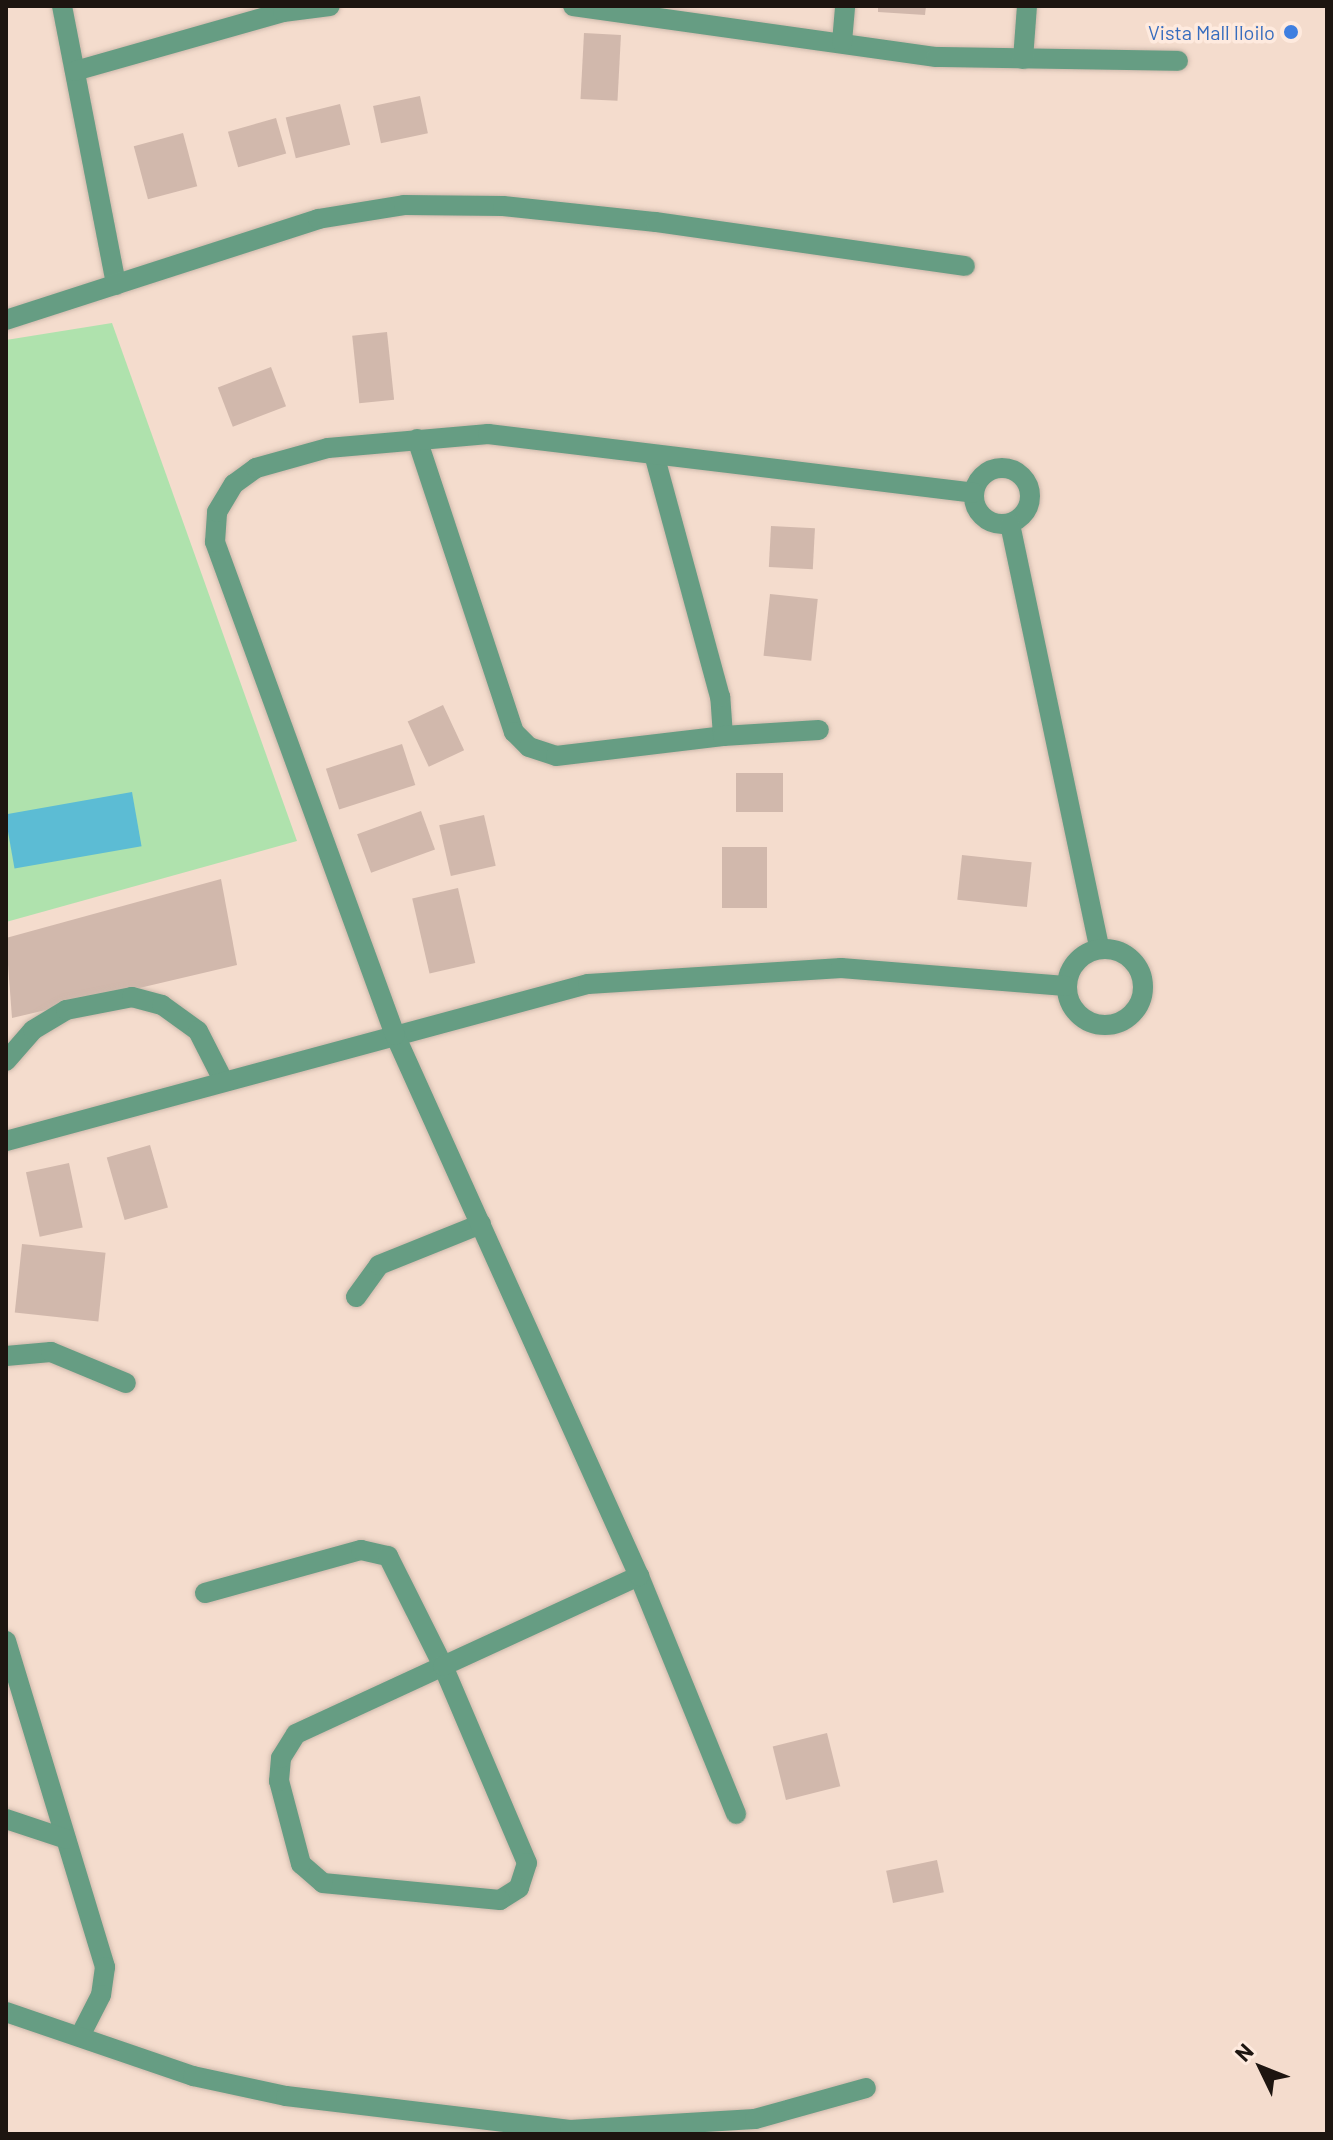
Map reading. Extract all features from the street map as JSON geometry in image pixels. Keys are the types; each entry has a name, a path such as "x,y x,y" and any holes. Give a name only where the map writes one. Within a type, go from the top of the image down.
{"street":[{"path":"62,6 116,285"},
{"path":"75,71 284,9 330,6"},
{"path":"573,6 662,12 936,57 1178,61"},
{"path":"842,42 845,6"},
{"path":"1023,59 1027,6"},
{"path":"6,320 318,219 404,205 503,206 656,222 965,266"},
{"path":"417,439 514,732 529,747 556,756 723,736 819,730"},
{"path":"736,1814 639,1576 395,1035 215,542 217,512 234,484 256,468 328,448 417,439 565,439 655,458 973,493"},
{"path":"655,458 720,697 723,736"},
{"path":"973,493 995,467 1013,469 1031,497 1010,524 1099,948"},
{"path":"973,493 984,517 1010,524"},
{"path":"1099,948 1126,954 1142,975 1141,1002 1123,1022 1096,1025 1074,1011 1065,986 1075,961 1099,948"},
{"path":"7,1134 604,983 841,968 1065,986"},
{"path":"6,1061 33,1030 66,1010 132,997 162,1005 198,1031 223,1080"},
{"path":"356,1297 379,1265 481,1224"},
{"path":"6,1356 51,1352 126,1383"},
{"path":"205,1593 361,1550 388,1556 443,1666 527,1863 519,1888 500,1900 323,1883 301,1864 279,1781 281,1758 296,1734 443,1666 639,1576"},
{"path":"6,1641 105,1967 101,1995 80,2036"},
{"path":"6,1819 66,1839"},
{"path":"6,2012 193,2076 286,2096 570,2130 755,2119 866,2088"}],"green space":[{"path":"112,323 297,841 6,922 6,340"}],"water":[{"path":"132,792 142,846 15,869 6,814"}],"building":[{"path":"878,6 926,6 925,15 878,12"},
{"path":"584,33 621,35 617,101 581,99"},
{"path":"420,96 428,133 381,143 373,106"},
{"path":"340,104 350,145 296,158 286,118"},
{"path":"276,118 286,154 238,167 228,132"},
{"path":"183,133 197,186 148,199 134,146"},
{"path":"387,332 394,400 359,403 352,336"},
{"path":"271,367 286,406 233,427 218,387"},
{"path":"771,526 815,528 813,569 769,567"},
{"path":"770,594 818,599 811,661 764,656"},
{"path":"443,705 464,750 429,767 408,721"},
{"path":"402,744 415,785 339,810 326,769"},
{"path":"736,773 783,773 783,812 736,812"},
{"path":"421,811 435,850 371,873 357,834"},
{"path":"484,815 496,866 451,876 439,825"},
{"path":"722,847 767,847 767,908 722,908"},
{"path":"962,855 1032,862 1027,907 957,900"},
{"path":"221,879 237,965 12,1018 6,938"},
{"path":"458,888 475,963 430,974 412,899"},
{"path":"150,1145 168,1207 125,1220 107,1157"},
{"path":"69,1163 83,1228 40,1237 26,1172"},
{"path":"22,1244 106,1253 98,1321 15,1313"},
{"path":"827,1733 840,1786 786,1800 773,1747"},
{"path":"937,1860 944,1892 893,1903 886,1871"}],"place":[{"name":"Vista Mall Iloilo","path":"1291,32"}]}
